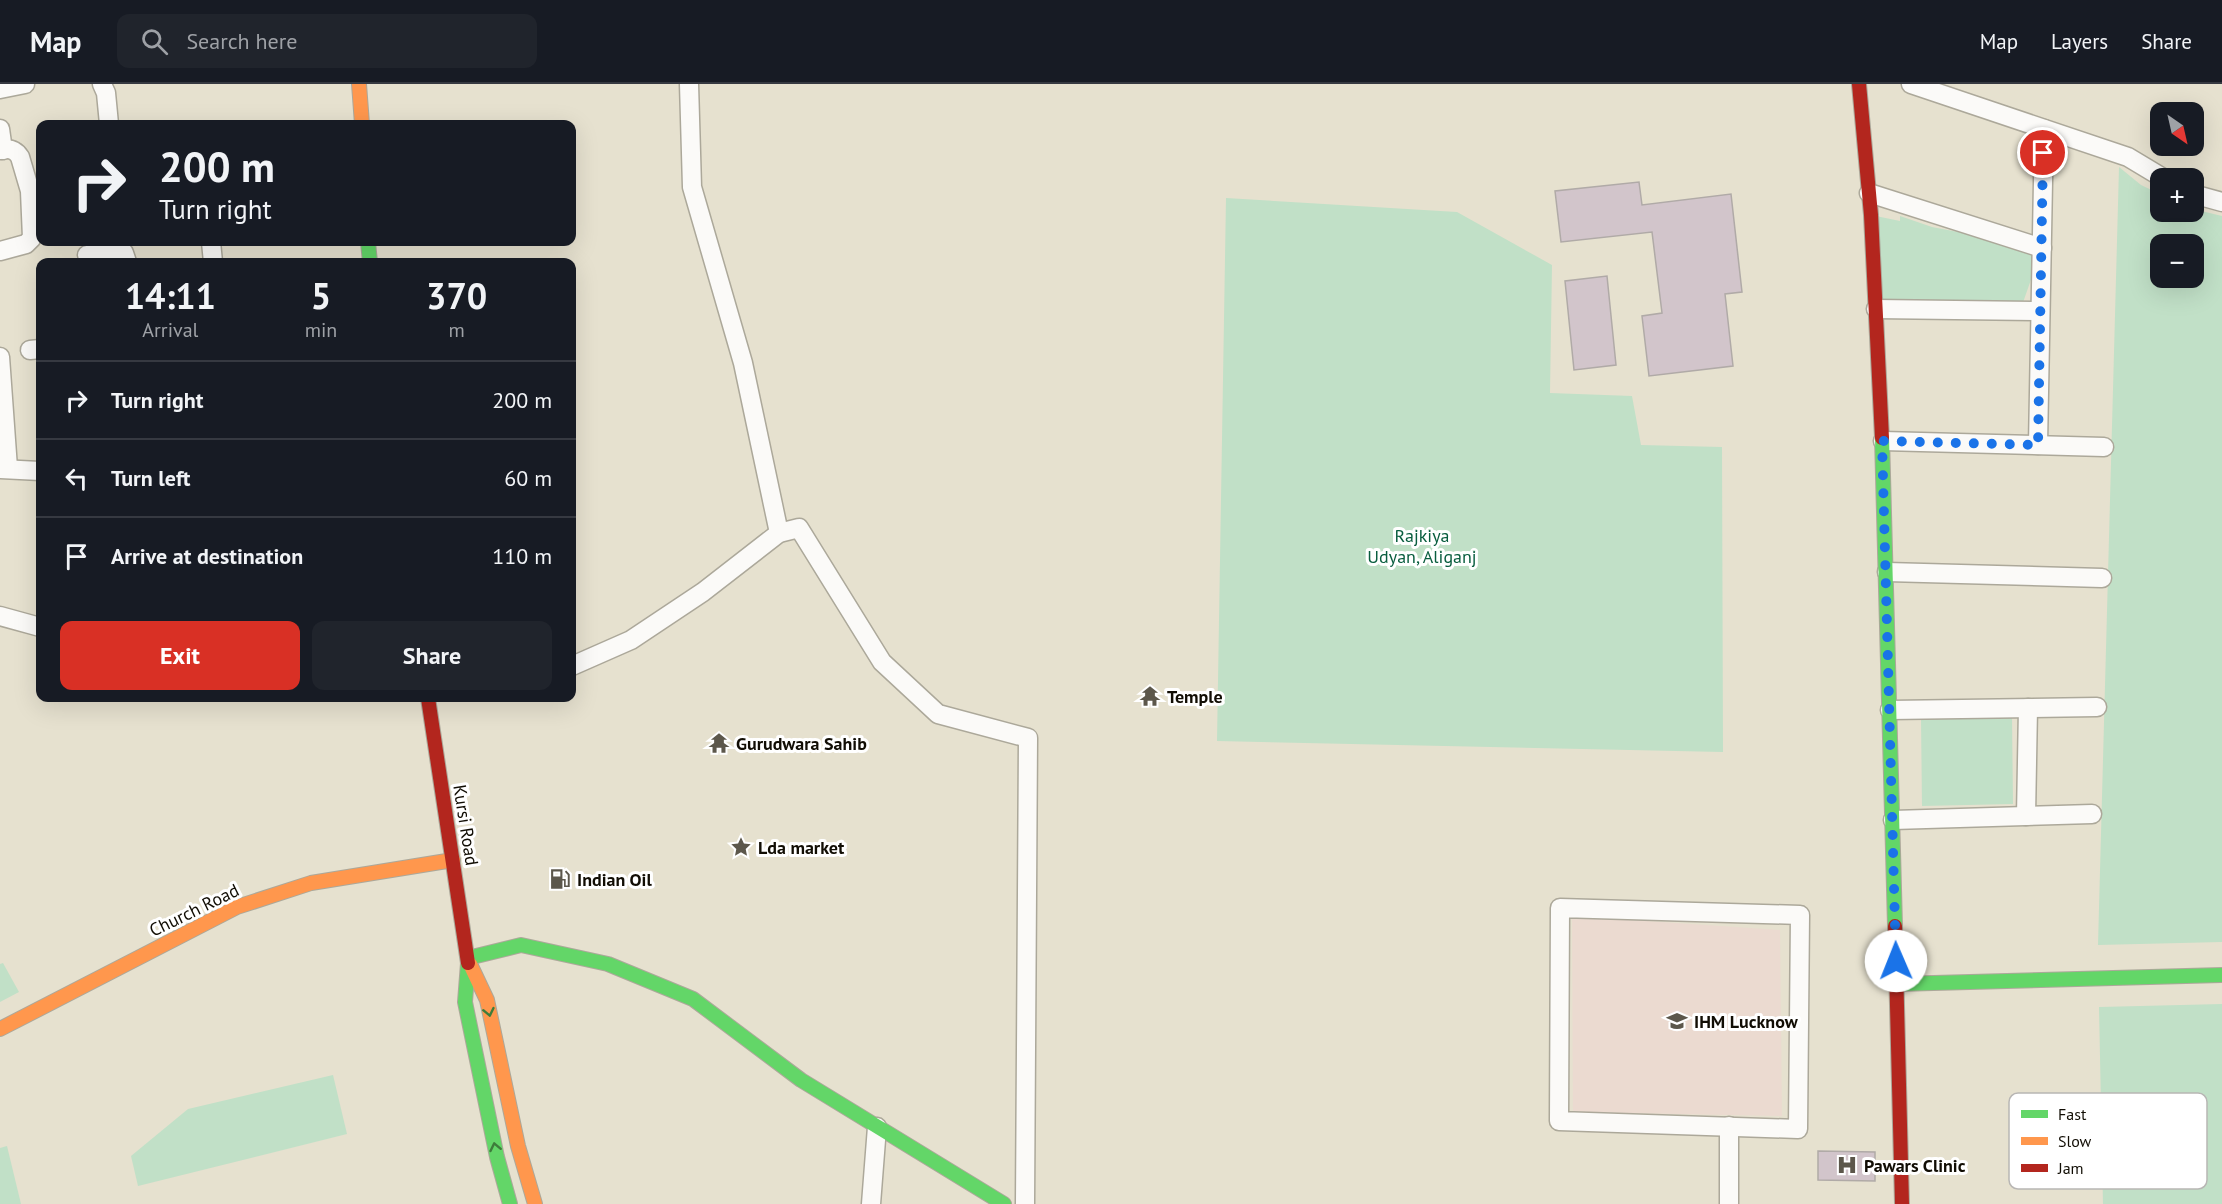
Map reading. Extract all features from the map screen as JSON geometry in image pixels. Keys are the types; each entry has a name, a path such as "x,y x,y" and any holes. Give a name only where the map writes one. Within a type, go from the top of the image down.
{"street":[{"path":"0,89 25,84"},
{"path":"102,84 106,93 109,120"},
{"path":"359,84 362,120"},
{"path":"689,84 692,187 743,363 779,533"},
{"path":"1859,84 1869,193 1882,441 1902,1204"},
{"path":"1911,84 2128,157 2150,170"},
{"path":"0,129 2,150 11,149 20,157 30,191 33,238 26,244 0,251"},
{"path":"2038,445 2044,129"},
{"path":"1869,193 2042,248"},
{"path":"2204,197 2222,202"},
{"path":"96,250 124,253 126,258"},
{"path":"1876,309 2040,311"},
{"path":"0,357 4,469 36,471"},
{"path":"1882,441 2104,447"},
{"path":"576,664 631,640 703,592 779,533 799,528 882,662 938,714 1028,738 1025,1204"},
{"path":"1887,572 2102,578"},
{"path":"0,615 36,626"},
{"name":"Kursi Road","path":"429,702 468,958 465,1002 497,1157 510,1204"},
{"path":"1890,710 2097,707"},
{"path":"2026,816 2028,708"},
{"path":"1893,820 2092,814"},
{"name":"Church Road","path":"0,1029 237,907 311,883 453,860"},
{"path":"1560,908 1800,915 1798,1129 1729,1126 1559,1121 1560,908"},
{"path":"468,958 521,945 608,964 693,999 801,1080 1004,1204"},
{"name":"Kursi Road","path":"468,958 487,1000 518,1146 535,1204"},
{"path":"1897,984 2222,975"},
{"path":"1729,1126 1730,1204"},
{"path":"871,1204 877,1128"}],"shaded area":[{"name":"IHM Lucknow","path":"1572,916 1780,930 1782,1116 1573,1112"}],"green space":[{"path":"2119,167 2150,189 2150,222 2204,222 2204,212 2222,216 2222,942 2098,945"},
{"name":"Rajkiya Udyan, Aliganj","path":"1226,198 1457,212 1552,265 1550,393 1632,396 1641,445 1722,447 1723,752 1217,741"},
{"path":"1871,215 1900,221 1900,216 1932,227 2042,248 2020,311 1876,309"},
{"path":"2012,717 2013,804 1922,806 1921,718"},
{"path":"3,963 19,992 0,1002 0,964"},
{"path":"2222,1004 2222,1204 2103,1204 2103,1189 2207,1189 2207,1093 2101,1093 2099,1007"},
{"path":"333,1075 347,1134 138,1186 131,1156 188,1109"},
{"path":"7,1146 21,1204 0,1204 0,1148"}],"building":[{"path":"1639,182 1642,205 1731,194 1742,292 1725,294 1733,366 1649,376 1642,316 1662,313 1652,232 1561,242 1555,191"},
{"path":"1607,276 1616,365 1574,370 1565,281"},
{"path":"1818,1151 1875,1152 1875,1181 1818,1180"}],"traffic: fast":[{"path":"368,246 370,258"},
{"path":"1882,438 1895,926"},
{"path":"468,958 521,945 608,964 693,999 801,1080 1004,1204"},
{"path":"468,963 465,1002 497,1157 510,1204"},
{"path":"1897,984 2222,975"}],"traffic: slow":[{"path":"359,84 362,120"},
{"path":"0,1029 237,907 311,883 453,860"},
{"path":"470,964 487,1000 518,1146 535,1204"}],"traffic: jam":[{"path":"1859,84 1871,215 1882,438"},
{"path":"429,702 468,963"},
{"path":"1895,926 1902,1204"}],"place":[{"name":"Temple","path":"1150,696"},
{"name":"Gurudwara Sahib","path":"719,743"},
{"name":"Lda market","path":"741,847"},
{"name":"Indian Oil","path":"560,879"},
{"name":"IHM Lucknow","path":"1677,1021"},
{"name":"Pawars Clinic","path":"1847,1165"}],"route":[{"path":"1896,961 1882,441 2038,445 2043,153"}]}
